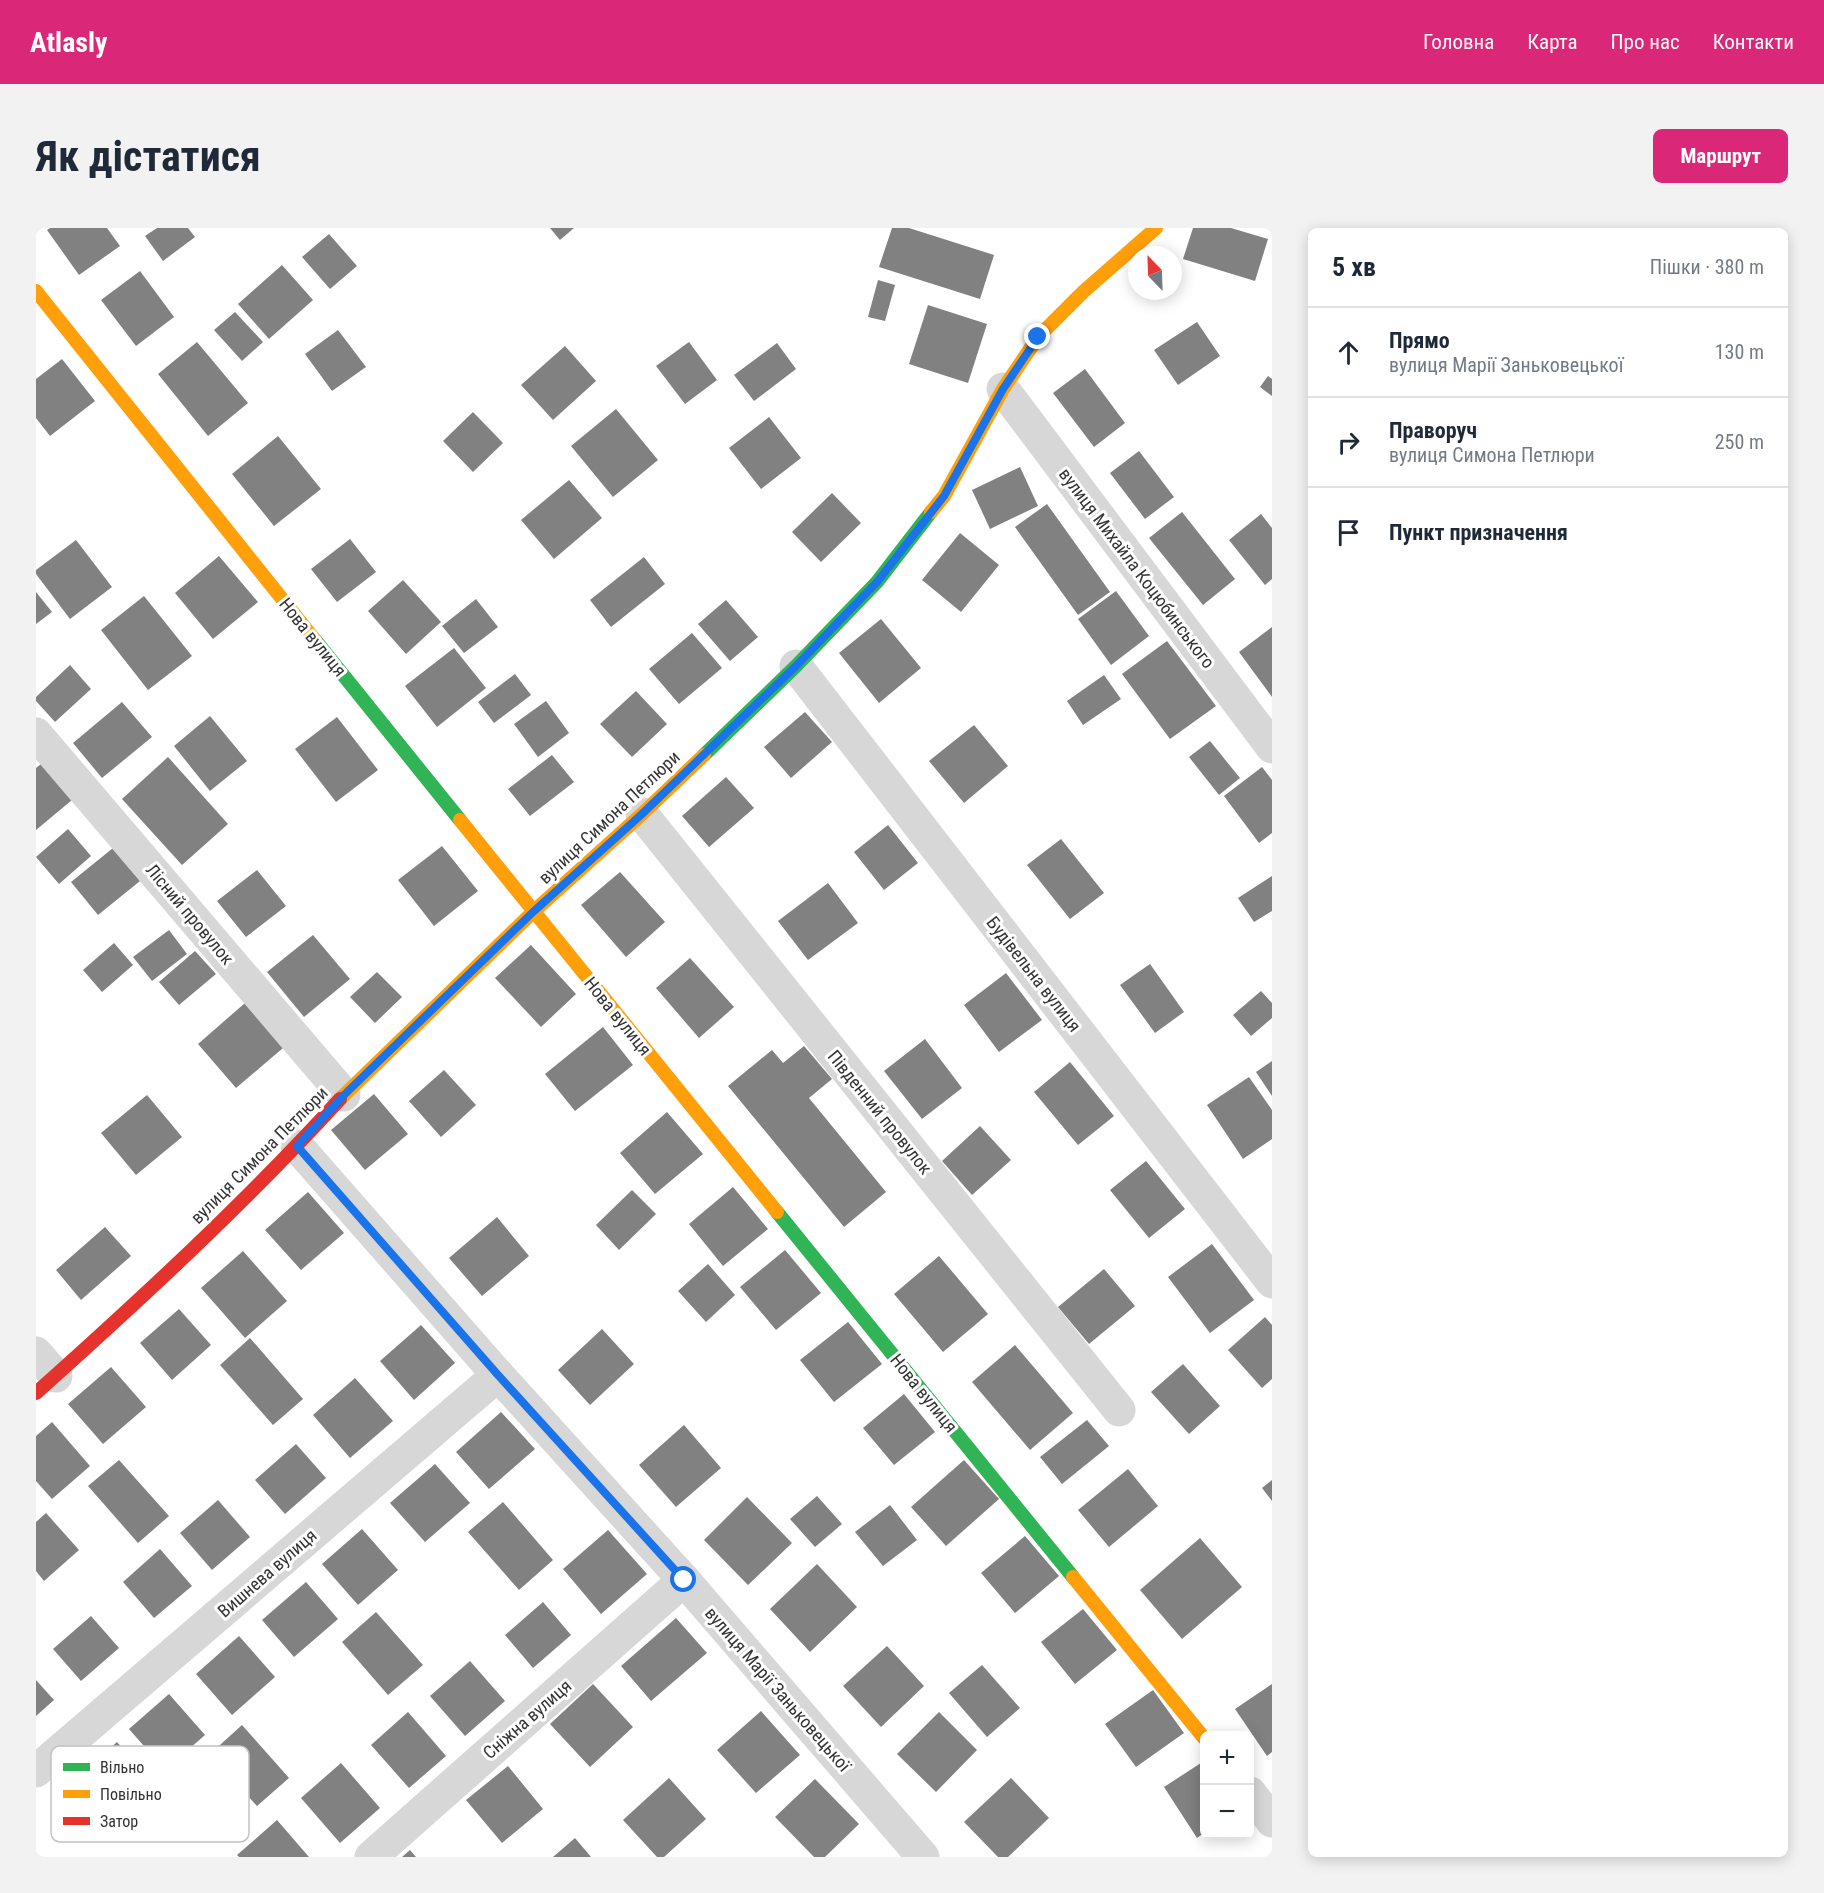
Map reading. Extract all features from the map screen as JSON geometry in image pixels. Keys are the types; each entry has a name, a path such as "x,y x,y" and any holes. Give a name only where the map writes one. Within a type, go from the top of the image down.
{"street":[{"name":"вулиця Симона Петлюри","path":"43,1374 127,1311 297,1146 344,1095 533,912 642,814 796,666 877,582 944,496 1003,389 1038,337 1083,292 1156,228"},
{"name":"Нова вулиця","path":"36,291 533,912 1200,1733"},
{"name":"вулиця Михайла Коцюбинського","path":"1003,389 1272,747"},
{"name":"Будівельна вулиця","path":"796,666 1272,1282"},
{"name":"Лісний провулок","path":"36,734 344,1095"},
{"name":"Південний провулок","path":"642,814 1119,1410"},
{"name":"вулиця Марії Заньковецької","path":"297,1146 498,1375 684,1580 923,1857"},
{"name":"Вишнева вулиця","path":"65,1746 498,1375"},
{"name":"Сніжна вулиця","path":"371,1857 684,1580"},
{"name":"Вишнева вулиця","path":"36,1771 51,1758"},
{"path":"1254,1798 1272,1821"}],"building":[{"path":"50,228 107,228 120,246 79,275 47,230"},
{"path":"157,228 188,228 195,237 163,261 145,236"},
{"path":"550,228 574,228 560,240"},
{"path":"892,228 909,228 994,255 980,299 879,267"},
{"path":"1193,228 1231,228 1268,239 1255,281 1183,259"},
{"path":"329,234 357,266 330,289 302,257"},
{"path":"282,265 313,300 269,339 238,304"},
{"path":"140,271 174,317 136,346 101,300"},
{"path":"878,280 895,285 885,321 868,317"},
{"path":"928,305 987,324 968,383 909,364"},
{"path":"235,312 263,342 242,361 214,330"},
{"path":"1197,322 1220,356 1178,385 1154,350"},
{"path":"338,330 366,367 332,391 305,354"},
{"path":"197,342 248,403 208,436 158,374"},
{"path":"689,342 717,380 685,404 656,366"},
{"path":"777,343 796,369 754,401 734,375"},
{"path":"565,346 596,381 553,420 521,385"},
{"path":"62,359 95,401 50,436 36,418 36,379"},
{"path":"1085,369 1125,423 1094,447 1053,393"},
{"path":"1268,376 1272,379 1272,396 1260,387"},
{"path":"616,409 658,460 613,497 571,446"},
{"path":"473,412 503,443 473,472 443,441"},
{"path":"769,417 801,458 761,489 729,448"},
{"path":"278,436 321,489 274,526 232,474"},
{"path":"1139,451 1174,497 1145,519 1110,473"},
{"path":"1020,467 1038,506 990,529 972,490"},
{"path":"569,480 602,518 554,559 521,520"},
{"path":"832,493 861,523 821,562 792,532"},
{"path":"1047,504 1110,592 1078,615 1015,527"},
{"path":"1182,512 1235,579 1203,605 1149,538"},
{"path":"1261,514 1272,528 1272,579 1265,585 1229,540"},
{"path":"960,533 999,565 961,612 922,580"},
{"path":"350,539 376,572 337,602 311,569"},
{"path":"76,540 112,587 70,619 36,574 36,570"},
{"path":"219,556 258,602 213,639 175,593"},
{"path":"644,557 665,584 611,627 590,600"},
{"path":"403,580 441,622 406,654 368,611"},
{"path":"1116,591 1149,636 1111,665 1078,619"},
{"path":"36,592 52,612 36,624"},
{"path":"144,596 192,656 148,690 101,630"},
{"path":"476,599 498,627 464,653 442,626"},
{"path":"726,600 758,637 730,661 698,624"},
{"path":"881,619 921,668 879,703 839,653"},
{"path":"1272,627 1272,697 1239,652"},
{"path":"692,633 722,668 679,704 649,669"},
{"path":"1167,641 1216,706 1170,739 1122,674"},
{"path":"454,648 486,688 437,727 405,686"},
{"path":"70,665 91,689 55,722 36,701 36,697"},
{"path":"515,674 531,695 494,723 478,702"},
{"path":"1104,675 1121,699 1083,725 1067,701"},
{"path":"636,691 667,724 632,757 600,724"},
{"path":"546,701 569,733 538,757 514,724"},
{"path":"122,702 152,737 102,778 73,743"},
{"path":"805,712 832,742 791,778 764,747"},
{"path":"210,716 247,761 210,791 174,746"},
{"path":"337,717 378,770 336,802 295,749"},
{"path":"974,725 1008,766 964,803 929,761"},
{"path":"1210,741 1240,778 1219,795 1189,757"},
{"path":"552,755 574,782 530,816 508,789"},
{"path":"168,757 228,824 182,865 122,799"},
{"path":"41,764 72,800 36,830 36,768"},
{"path":"1262,767 1272,780 1272,833 1259,843 1224,796"},
{"path":"726,777 754,808 709,847 682,816"},
{"path":"888,825 918,863 884,890 854,852"},
{"path":"68,829 91,856 59,884 36,857"},
{"path":"1061,839 1104,893 1070,919 1027,865"},
{"path":"442,846 478,891 434,926 398,880"},
{"path":"113,848 140,881 98,915 71,882"},
{"path":"257,870 286,906 246,937 217,901"},
{"path":"620,872 665,922 626,957 581,905"},
{"path":"1272,876 1272,911 1254,922 1238,898"},
{"path":"828,883 858,923 808,960 778,921"},
{"path":"169,930 187,954 152,981 133,957"},
{"path":"313,935 350,979 304,1017 267,972"},
{"path":"114,943 133,965 102,992 83,970"},
{"path":"531,945 576,994 541,1027 495,978"},
{"path":"195,951 216,974 179,1005 159,982"},
{"path":"690,958 734,1007 699,1038 656,988"},
{"path":"1150,964 1184,1012 1155,1033 1120,985"},
{"path":"377,972 402,997 375,1023 350,997"},
{"path":"1006,973 1042,1020 999,1052 964,1005"},
{"path":"1261,991 1272,1003 1272,1018 1251,1036 1233,1015"},
{"path":"245,1003 283,1048 236,1088 198,1044"},
{"path":"603,1027 633,1065 575,1111 545,1074"},
{"path":"925,1039 962,1088 922,1119 884,1071"},
{"path":"804,1046 832,1079 809,1098 886,1192 844,1227 728,1086 772,1050 783,1063"},
{"path":"1272,1061 1272,1096 1256,1072"},
{"path":"1070,1062 1114,1116 1078,1145 1034,1092"},
{"path":"444,1070 476,1105 441,1137 409,1101"},
{"path":"1249,1077 1272,1110 1272,1139 1243,1159 1207,1105"},
{"path":"374,1094 408,1134 365,1170 331,1130"},
{"path":"147,1095 182,1137 136,1175 101,1133"},
{"path":"667,1112 703,1154 655,1194 620,1153"},
{"path":"980,1126 1011,1160 972,1195 942,1161"},
{"path":"1146,1161 1185,1209 1149,1238 1110,1190"},
{"path":"733,1187 768,1229 723,1266 689,1224"},
{"path":"632,1190 656,1214 619,1250 596,1225"},
{"path":"308,1192 344,1233 301,1270 265,1230"},
{"path":"497,1217 529,1256 482,1296 449,1258"},
{"path":"105,1227 131,1256 81,1300 56,1270"},
{"path":"1212,1244 1254,1300 1210,1333 1168,1277"},
{"path":"785,1250 821,1293 776,1330 740,1287"},
{"path":"243,1251 287,1301 245,1338 201,1288"},
{"path":"939,1256 988,1314 943,1352 894,1294"},
{"path":"708,1264 735,1295 706,1322 678,1291"},
{"path":"1104,1269 1135,1306 1089,1344 1058,1307"},
{"path":"179,1309 211,1345 172,1380 140,1343"},
{"path":"1265,1317 1272,1325 1272,1379 1262,1388 1228,1350"},
{"path":"848,1322 882,1364 834,1402 800,1360"},
{"path":"421,1325 455,1363 414,1400 380,1361"},
{"path":"602,1329 634,1364 590,1405 558,1370"},
{"path":"250,1338 303,1399 273,1425 220,1365"},
{"path":"1015,1345 1073,1413 1030,1450 972,1382"},
{"path":"1183,1364 1220,1406 1189,1434 1151,1392"},
{"path":"111,1367 146,1407 103,1444 68,1404"},
{"path":"355,1378 393,1421 350,1458 313,1415"},
{"path":"904,1394 935,1432 894,1465 863,1428"},
{"path":"501,1412 535,1449 489,1489 456,1452"},
{"path":"1087,1420 1109,1446 1062,1484 1040,1457"},
{"path":"52,1422 90,1466 52,1499 36,1481 36,1436"},
{"path":"684,1425 721,1468 676,1507 639,1465"},
{"path":"296,1444 326,1478 285,1514 255,1480"},
{"path":"119,1460 169,1516 138,1543 88,1486"},
{"path":"964,1460 999,1499 946,1546 911,1507"},
{"path":"435,1464 470,1503 425,1542 390,1503"},
{"path":"1128,1469 1158,1506 1109,1547 1078,1510"},
{"path":"1272,1480 1272,1501 1262,1488"},
{"path":"817,1496 842,1524 815,1547 790,1519"},
{"path":"747,1497 792,1543 748,1585 704,1540"},
{"path":"218,1500 250,1537 212,1570 180,1533"},
{"path":"503,1502 553,1560 519,1590 468,1532"},
{"path":"890,1505 917,1540 883,1566 855,1532"},
{"path":"46,1513 79,1550 44,1581 36,1571 36,1522"},
{"path":"362,1529 398,1570 358,1605 322,1564"},
{"path":"608,1530 647,1574 601,1614 563,1569"},
{"path":"1025,1536 1059,1576 1015,1613 981,1573"},
{"path":"1200,1538 1242,1587 1182,1639 1140,1590"},
{"path":"160,1549 192,1586 154,1618 123,1582"},
{"path":"817,1564 857,1607 810,1652 770,1609"},
{"path":"306,1582 338,1619 294,1657 262,1620"},
{"path":"543,1602 571,1635 533,1668 505,1635"},
{"path":"1083,1609 1117,1650 1075,1684 1041,1642"},
{"path":"376,1612 423,1665 388,1695 342,1642"},
{"path":"91,1616 119,1648 81,1681 53,1649"},
{"path":"676,1618 707,1653 651,1701 621,1666"},
{"path":"239,1636 275,1677 232,1715 196,1674"},
{"path":"887,1646 924,1686 881,1727 843,1686"},
{"path":"470,1661 505,1701 465,1736 430,1696"},
{"path":"982,1665 1020,1708 987,1737 949,1693"},
{"path":"36,1680 54,1700 36,1716"},
{"path":"593,1684 633,1727 590,1767 550,1724"},
{"path":"1272,1684 1272,1752 1267,1756 1254,1737 1254,1731 1250,1731 1235,1709"},
{"path":"1153,1690 1184,1733 1136,1767 1105,1724"},
{"path":"169,1694 205,1735 192,1746 144,1746 129,1729"},
{"path":"761,1711 800,1755 756,1793 717,1750"},
{"path":"408,1712 446,1756 409,1788 371,1745"},
{"path":"939,1712 977,1750 936,1792 897,1754"},
{"path":"242,1725 289,1778 257,1806 249,1797 249,1746 219,1746"},
{"path":"341,1763 380,1808 340,1843 301,1798"},
{"path":"1200,1764 1200,1836 1197,1838 1164,1787"},
{"path":"508,1766 543,1809 502,1843 466,1800"},
{"path":"669,1778 706,1819 664,1857 657,1857 623,1820"},
{"path":"1011,1778 1049,1818 1008,1857 998,1857 964,1822"},
{"path":"815,1779 859,1824 825,1857 814,1857 775,1817"},
{"path":"277,1820 309,1857 239,1857 237,1855"},
{"path":"575,1838 591,1857 553,1857"},
{"path":"410,1850 416,1857 402,1857"}],"traffic: fast":[{"path":"704,755 796,666 877,582 931,512"},
{"path":"315,640 460,820"},
{"path":"777,1212 1073,1577"}],"traffic: slow":[{"path":"931,512 944,496 1003,389 1038,337 1083,292 1156,228"},
{"path":"36,291 315,640"},
{"path":"340,1099 533,912 704,755"},
{"path":"460,820 777,1212"},
{"path":"1073,1577 1200,1733"}],"traffic: jam":[{"path":"36,1393 192,1250 340,1099"}],"route":[{"path":"684,1580 498,1375 297,1146 344,1095 533,912 642,814 796,666 877,582 944,496 1003,389 1038,337"}]}
